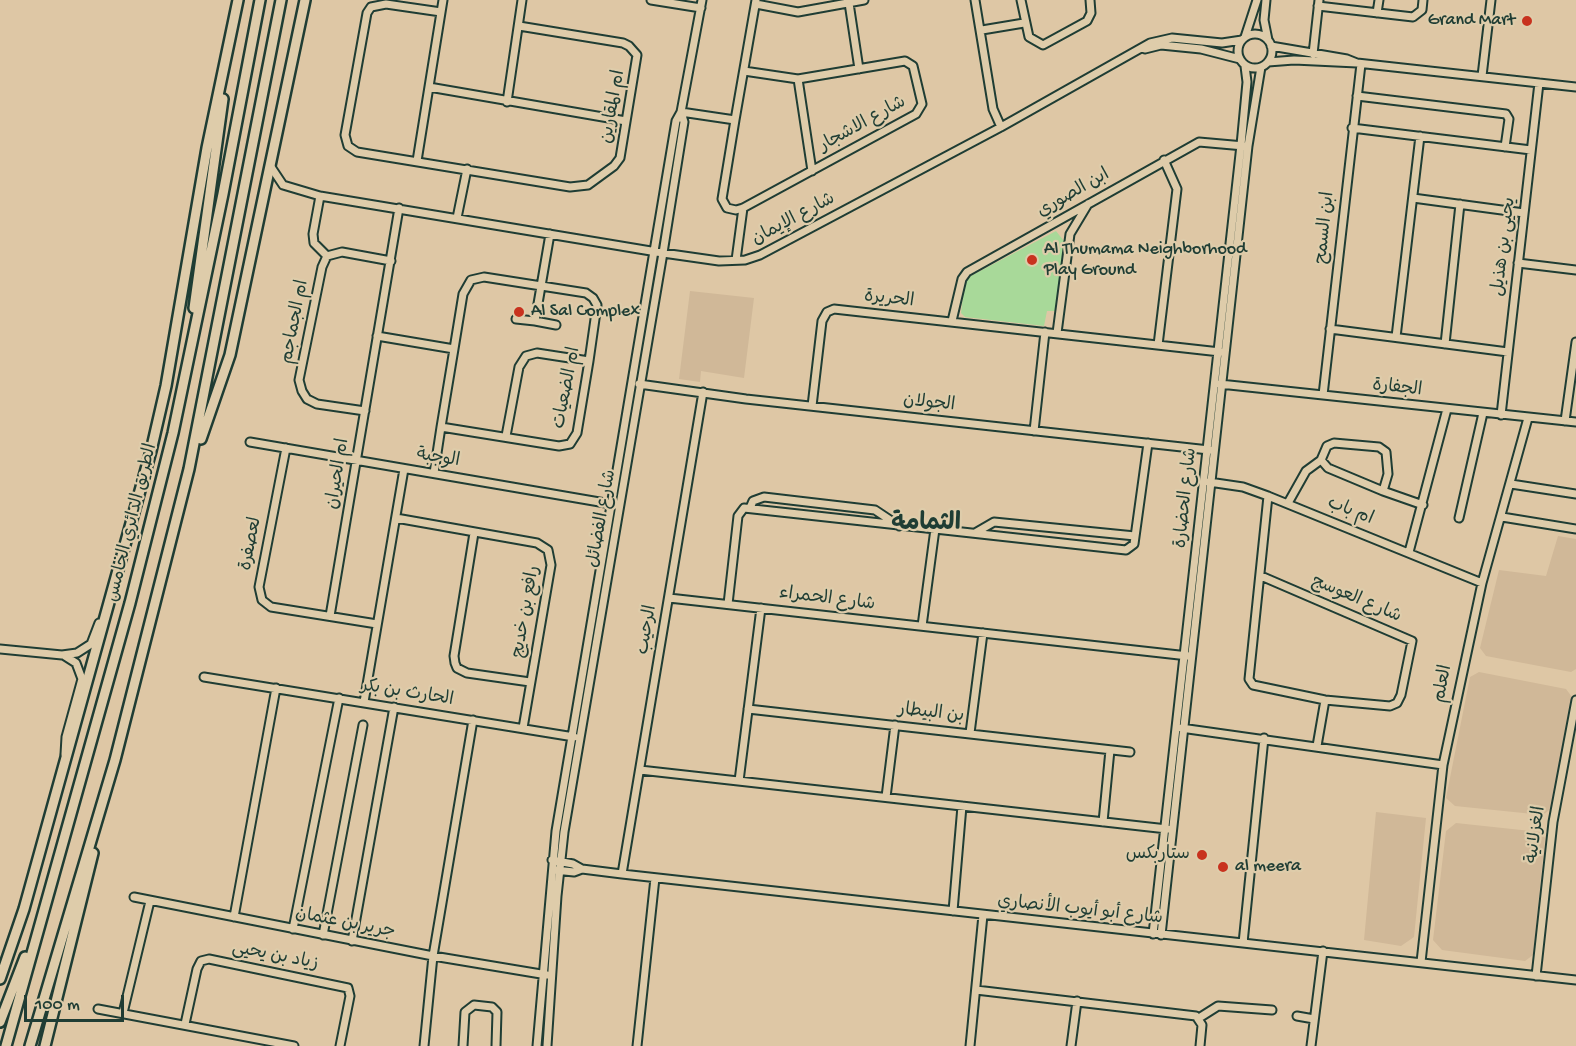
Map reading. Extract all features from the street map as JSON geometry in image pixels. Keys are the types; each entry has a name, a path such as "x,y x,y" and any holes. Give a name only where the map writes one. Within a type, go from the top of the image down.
{"highway":[{"path":"0,979 24,909 115,585 166,386 207,148 238,0"},
{"name":"الطريق الدائري الخامس","path":"6,1046 130,603 173,434 260,0"},
{"path":"45,1046 189,469 282,0"},
{"path":"189,469 230,355 272,167 305,0"},
{"path":"190,355 198,274 233,22"},
{"path":"30,1046 115,760"},
{"path":"0,1022 38,928"}],"street":[{"path":"417,161 443,0"},
{"path":"507,102 522,0"},
{"path":"651,0 701,9"},
{"name":"شارع الفضائل","path":"547,1046 556,861 575,768 616,505 641,385 655,298 659,253 684,122 681,112 702,0"},
{"path":"736,260 743,208 731,210 723,205 722,199 756,2 798,12 864,0"},
{"path":"975,0 982,30 993,109 1001,127"},
{"path":"1021,0 1024,23 1032,41 1037,44 1048,44 1087,21 1091,13 1090,0"},
{"path":"1257,0 1244,39 1238,47 1243,62 1261,67 1272,55 1264,20 1266,0"},
{"path":"1377,13 1379,0"},
{"path":"1313,54 1319,3 1377,13 1419,15 1424,0"},
{"path":"1482,76 1491,0"},
{"path":"849,3 859,69"},
{"name":"ام المقارين","path":"441,12 386,4 371,7 364,21 347,123 346,141 352,149 582,188 615,166 620,158 637,62 634,50 623,44 519,26"},
{"path":"982,30 1024,23"},
{"path":"1244,39 1257,34 1270,43 1313,54 1353,60 1359,64"},
{"name":"شارع الإيمان","path":"272,167 283,185 320,196 659,253 736,260 760,255 1001,127 1159,39 1221,43 1244,39"},
{"name":"شارع الإيمان","path":"1140,51 1161,45 1174,46 1212,51 1243,62"},
{"path":"1268,62 1294,60 1359,64 1576,87"},
{"name":"شارع الاشجار","path":"743,208 920,109 922,104 910,63 905,61 798,79 744,71"},
{"name":"شارع الحضارة","path":"1157,935 1245,146 1248,82 1243,62"},
{"name":"ابن السمح","path":"1323,395 1359,64"},
{"name":"شارع الحضارة","path":"1245,146 1261,67"},
{"path":"798,79 812,171"},
{"name":"يحيى بن هذيل","path":"1501,415 1539,83"},
{"path":"429,87 626,121"},
{"path":"1357,96 1506,114 1509,119 1505,147"},
{"path":"556,861 573,736 616,505 638,351 661,242 666,211 663,204 676,121 681,112 735,120"},
{"path":"1352,128 1531,150"},
{"path":"1396,338 1420,136"},
{"name":"ابن الصوري","path":"952,321 962,279 967,272 1164,160 1206,141 1245,146"},
{"path":"1158,345 1177,189 1164,160"},
{"path":"457,218 467,169"},
{"path":"320,196 313,234 314,243 327,256 342,252 391,261"},
{"path":"1413,198 1524,213"},
{"path":"1057,333 1070,234 1090,202"},
{"path":"1445,344 1460,204"},
{"name":"ام الحيران","path":"330,616 399,208"},
{"path":"535,321 550,234"},
{"name":"ام الجماجم","path":"327,256 322,267 299,380 302,391 308,399 317,404 365,411"},
{"path":"1518,263 1576,270"},
{"name":"ام الضعيات","path":"434,473 441,427 463,294 471,280 484,277 541,285 586,293 596,301 577,433 570,444 559,446 441,427"},
{"name":"الحريرة","path":"812,406 822,321 827,312 834,309 1222,352"},
{"path":"516,319 556,325"},
{"path":"1330,329 1508,352"},
{"path":"1034,431 1045,332"},
{"path":"377,336 454,349"},
{"path":"1566,421 1576,342"},
{"path":"638,351 640,356 637,381 641,385"},
{"path":"506,436 519,367 526,356 537,353 589,361"},
{"name":"الجفارة","path":"1218,384 1576,422"},
{"name":"الجولان","path":"641,385 1211,450"},
{"name":"الرحيب","path":"622,874 703,392"},
{"path":"1409,552 1447,409"},
{"path":"1459,518 1483,413"},
{"name":"العلم","path":"1421,962 1443,765 1482,583 1528,418"},
{"name":"الوجبة","path":"250,442 616,505"},
{"path":"728,604 738,516 744,508 1126,550 1134,544 1148,443"},
{"path":"1288,503 1306,471 1321,460 1327,446 1334,443 1379,447 1386,452 1389,459 1388,474 1383,491"},
{"name":"لعصفرة","path":"286,448 260,595 271,607 377,624"},
{"path":"1321,460 1328,468 1422,505"},
{"path":"364,702 404,469"},
{"name":"ام باب","path":"1208,482 1243,487 1288,503 1482,583"},
{"path":"1511,484 1576,494"},
{"name":"شارع العوسج","path":"1261,576 1412,642 1401,695 1397,703 1390,706 1325,700 1260,688 1253,685 1249,679 1268,496"},
{"path":"750,508 753,501 764,497 875,510 901,527"},
{"path":"1502,517 1576,529"},
{"name":"رافع بن خديج","path":"396,518 537,543 548,550 551,557 523,728"},
{"path":"975,533 994,522 1135,536"},
{"path":"922,626 935,529"},
{"path":"474,533 454,656 455,663 457,668 467,672 530,682"},
{"path":"0,649 63,655 81,652 91,644 106,601 115,585"},
{"name":"شارع الحمراء","path":"669,598 1188,656"},
{"path":"739,781 761,608"},
{"path":"970,733 983,633"},
{"path":"63,655 76,663 82,678 66,737 66,758"},
{"name":"الحارث بن بكر","path":"204,676 573,736"},
{"path":"234,917 276,688"},
{"path":"293,929 339,698"},
{"path":"1317,746 1325,700"},
{"name":"الغزلانية","path":"1536,976 1553,822 1576,700"},
{"path":"352,941 394,707"},
{"name":"بن البيطار","path":"748,709 1130,752"},
{"path":"424,1046 433,956 473,720"},
{"path":"886,797 895,724"},
{"path":"322,936 363,725"},
{"path":"1180,727 1443,765"},
{"path":"573,736 576,741 575,768"},
{"path":"1243,943 1264,738"},
{"path":"1102,822 1110,750"},
{"path":"640,770 1168,829"},
{"path":"953,911 962,806"},
{"name":"شارع أبو أيوب الأنصاري","path":"556,861 573,864 582,869 655,878 1576,980"},
{"name":"شارع أبو أيوب الأنصاري","path":"555,870 574,872 582,869"},
{"path":"537,1046 555,870"},
{"path":"637,1046 655,878"},
{"name":"جرير بن عثمان","path":"134,897 322,936 552,976"},
{"path":"123,1013 150,901"},
{"path":"970,1046 983,915"},
{"path":"1311,1046 1323,951"},
{"name":"زياد بن يحيى","path":"184,1024 197,969 201,961 209,959 348,988 350,996 340,1046"},
{"path":"976,990 1199,1018 1218,1006 1272,1010"},
{"path":"1071,1046 1077,1001"},
{"path":"463,1046 465,1012 474,1005 492,1007 497,1011 496,1046"},
{"path":"98,1009 294,1046"},
{"path":"1297,1016 1314,1019"},
{"path":"1199,1018 1202,1025 1200,1046"}],"shaded area":[{"path":"690,291 754,298 744,378 701,371 700,382 679,379"},
{"path":"1558,536 1576,539 1576,669 1571,672 1486,656 1480,648 1499,570 1546,576"},
{"path":"1479,672 1566,689 1572,697 1553,807 1543,815 1455,806 1446,798 1470,677"},
{"path":"1376,812 1426,818 1414,937 1401,946 1364,940"},
{"path":"1456,823 1540,832 1545,838 1533,955 1525,961 1442,950 1433,940 1446,831"}],"green space":[{"name":"Al Thumama Neighborhood Play Ground","path":"1056,231 1064,241 1056,311 1047,311 1044,326 965,317 961,313 965,279"}],"place":[{"name":"Grand Mart","path":"1527,21"},
{"name":"Al Thumama Neighborhood Play Ground","path":"1032,260"},
{"name":"Al Sal Complex","path":"519,312"},
{"name":"ستاربكس","path":"1202,855"},
{"name":"al meera","path":"1223,867"}],"district":[{"name":"الثمامة","path":"926,525"}]}
